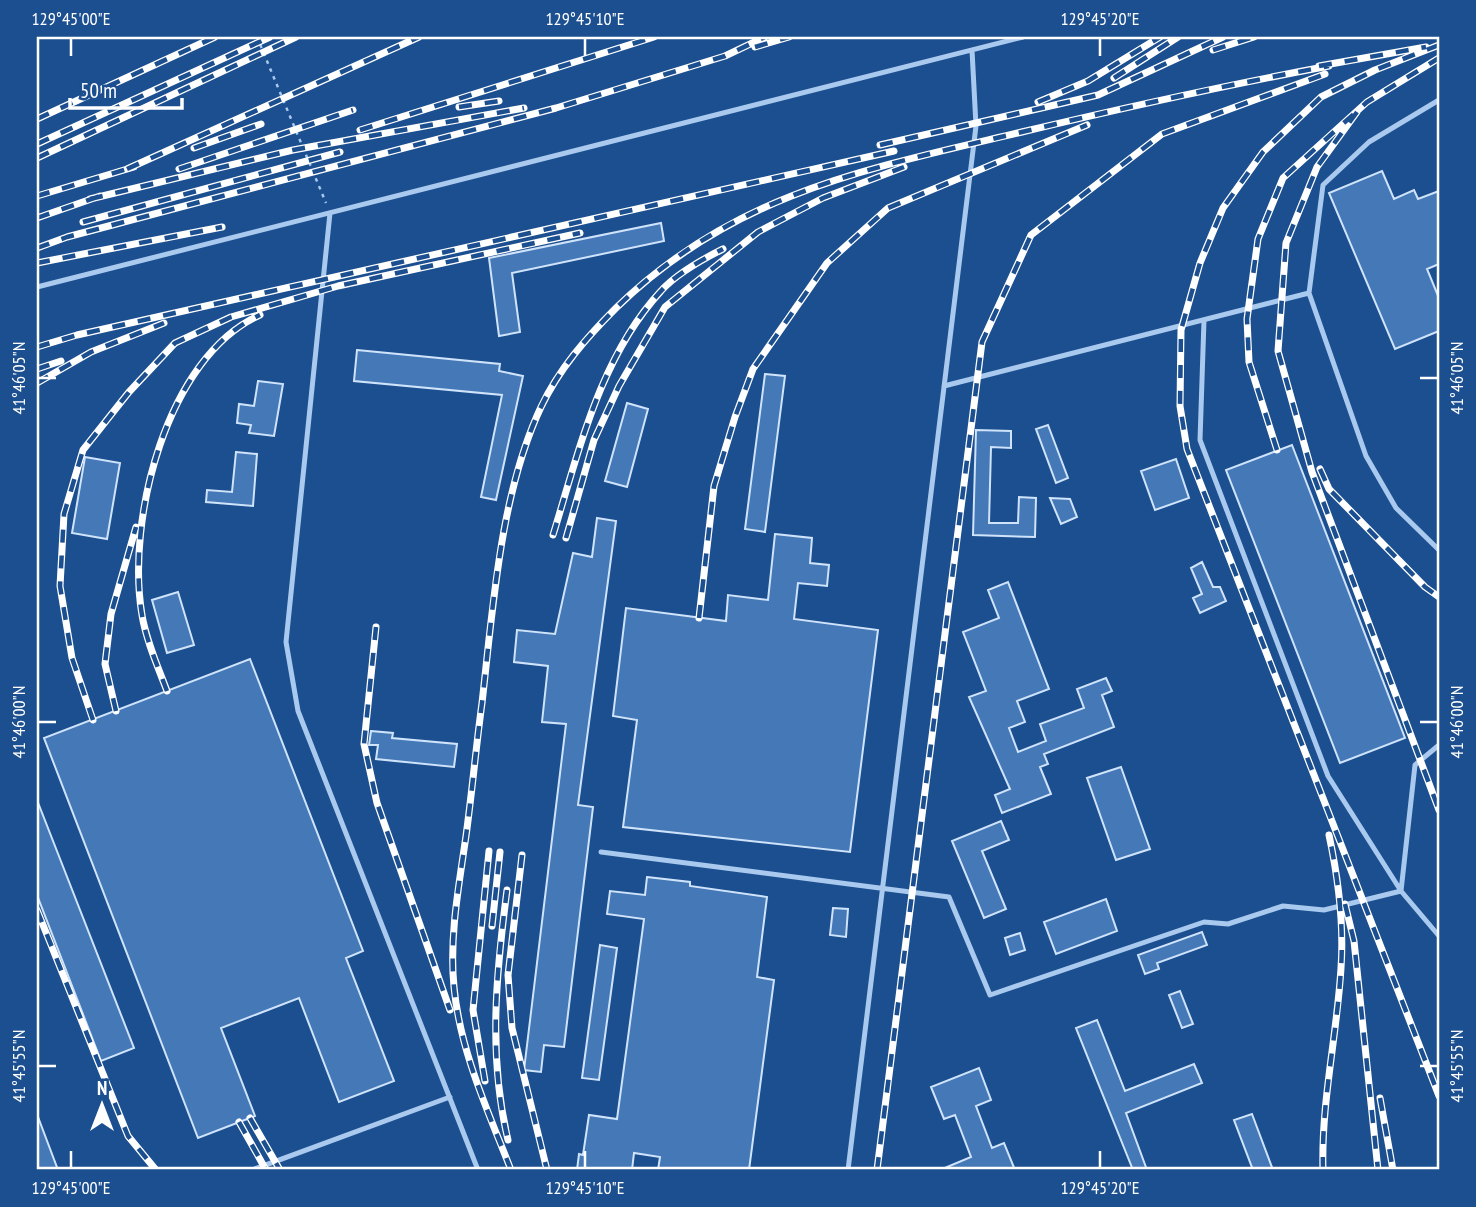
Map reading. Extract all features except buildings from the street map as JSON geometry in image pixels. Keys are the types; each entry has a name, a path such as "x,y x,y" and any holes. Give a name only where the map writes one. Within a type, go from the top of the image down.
{"lane":[{"path":"37,288 1023,37"},
{"path":"848,1170 976,126 972,50"},
{"path":"1439,100 1369,142 1323,185 1309,293 1366,456 1396,508 1439,550"},
{"path":"330,213 286,642 298,711 478,1170"},
{"path":"944,386 1309,293"},
{"path":"1204,320 1200,440 1328,776 1401,891 1439,936"},
{"path":"1401,891 1415,765 1439,745"},
{"path":"601,852 883,886 949,897 990,995 1203,922 1228,924 1283,906 1324,910 1401,891"},
{"path":"252,1170 450,1097"}],"path":[{"path":"257,37 330,213"}],"railway":[{"path":"37,119 215,37"},
{"path":"37,144 270,37"},
{"path":"37,158 296,37"},
{"path":"127,169 419,37"},
{"path":"360,130 654,37"},
{"path":"37,248 67,237 556,108 725,56 765,37"},
{"path":"755,47 789,37"},
{"path":"1038,102 1088,81 1160,37"},
{"path":"1114,78 1178,37"},
{"path":"880,145 1098,95 1223,37"},
{"path":"1213,50 1254,37"},
{"path":"1439,45 1375,70 1321,97 1263,152 1223,208 1200,263 1181,330 1180,406 1187,449 1439,1096"},
{"path":"1319,66 1426,47"},
{"path":"1277,450 1249,362 1247,319 1258,239 1283,178 1367,102 1439,58"},
{"path":"511,1170 476,1080 462,1034 454,987 454,930 495,591 507,514 527,441 548,393 565,367 616,308 661,269 708,237 757,211 807,190 969,144 1102,113 1329,66"},
{"path":"877,1170 982,342 1031,235 1162,134 1325,74"},
{"path":"459,107 499,101"},
{"path":"90,199 293,150 524,108"},
{"path":"179,169 353,110"},
{"path":"1357,112 1317,167 1286,243 1278,351 1312,472 1439,810"},
{"path":"194,148 261,124"},
{"path":"699,618 714,486 735,417 753,369 827,263 888,208 1087,125"},
{"path":"37,347 77,335 894,151"},
{"path":"83,222 340,152"},
{"path":"37,196 134,167"},
{"path":"566,538 594,440 619,386 665,307 758,232 823,198 904,167"},
{"path":"37,218 100,196"},
{"path":"37,263 222,227"},
{"path":"93,720 72,658 60,586 64,514 83,450 129,392 175,343 231,317 338,286 580,233"},
{"path":"553,535 594,406 622,345 640,317 667,285 690,267 723,249"},
{"path":"167,691 149,644 142,615 140,534 148,490 160,446 177,404 200,366 227,336 260,315"},
{"path":"37,383 91,352 164,323"},
{"path":"37,369 61,361"},
{"path":"1320,469 1329,489 1425,587 1439,597"},
{"path":"116,711 105,664 111,614 136,527"},
{"path":"376,627 364,744 377,803 450,1010"},
{"path":"1323,1170 1324,1119 1342,952 1340,901 1329,835"},
{"path":"485,1081 473,1010 489,851"},
{"path":"492,926 500,852"},
{"path":"522,855 508,975 512,1028 547,1170"},
{"path":"507,890 497,984 496,1046 508,1140"},
{"path":"1345,904 1354,941 1378,1170"},
{"path":"37,910 128,1136 156,1170"},
{"path":"1380,1098 1393,1170"},
{"path":"250,1118 280,1170"},
{"path":"239,1122 266,1170"}]}
